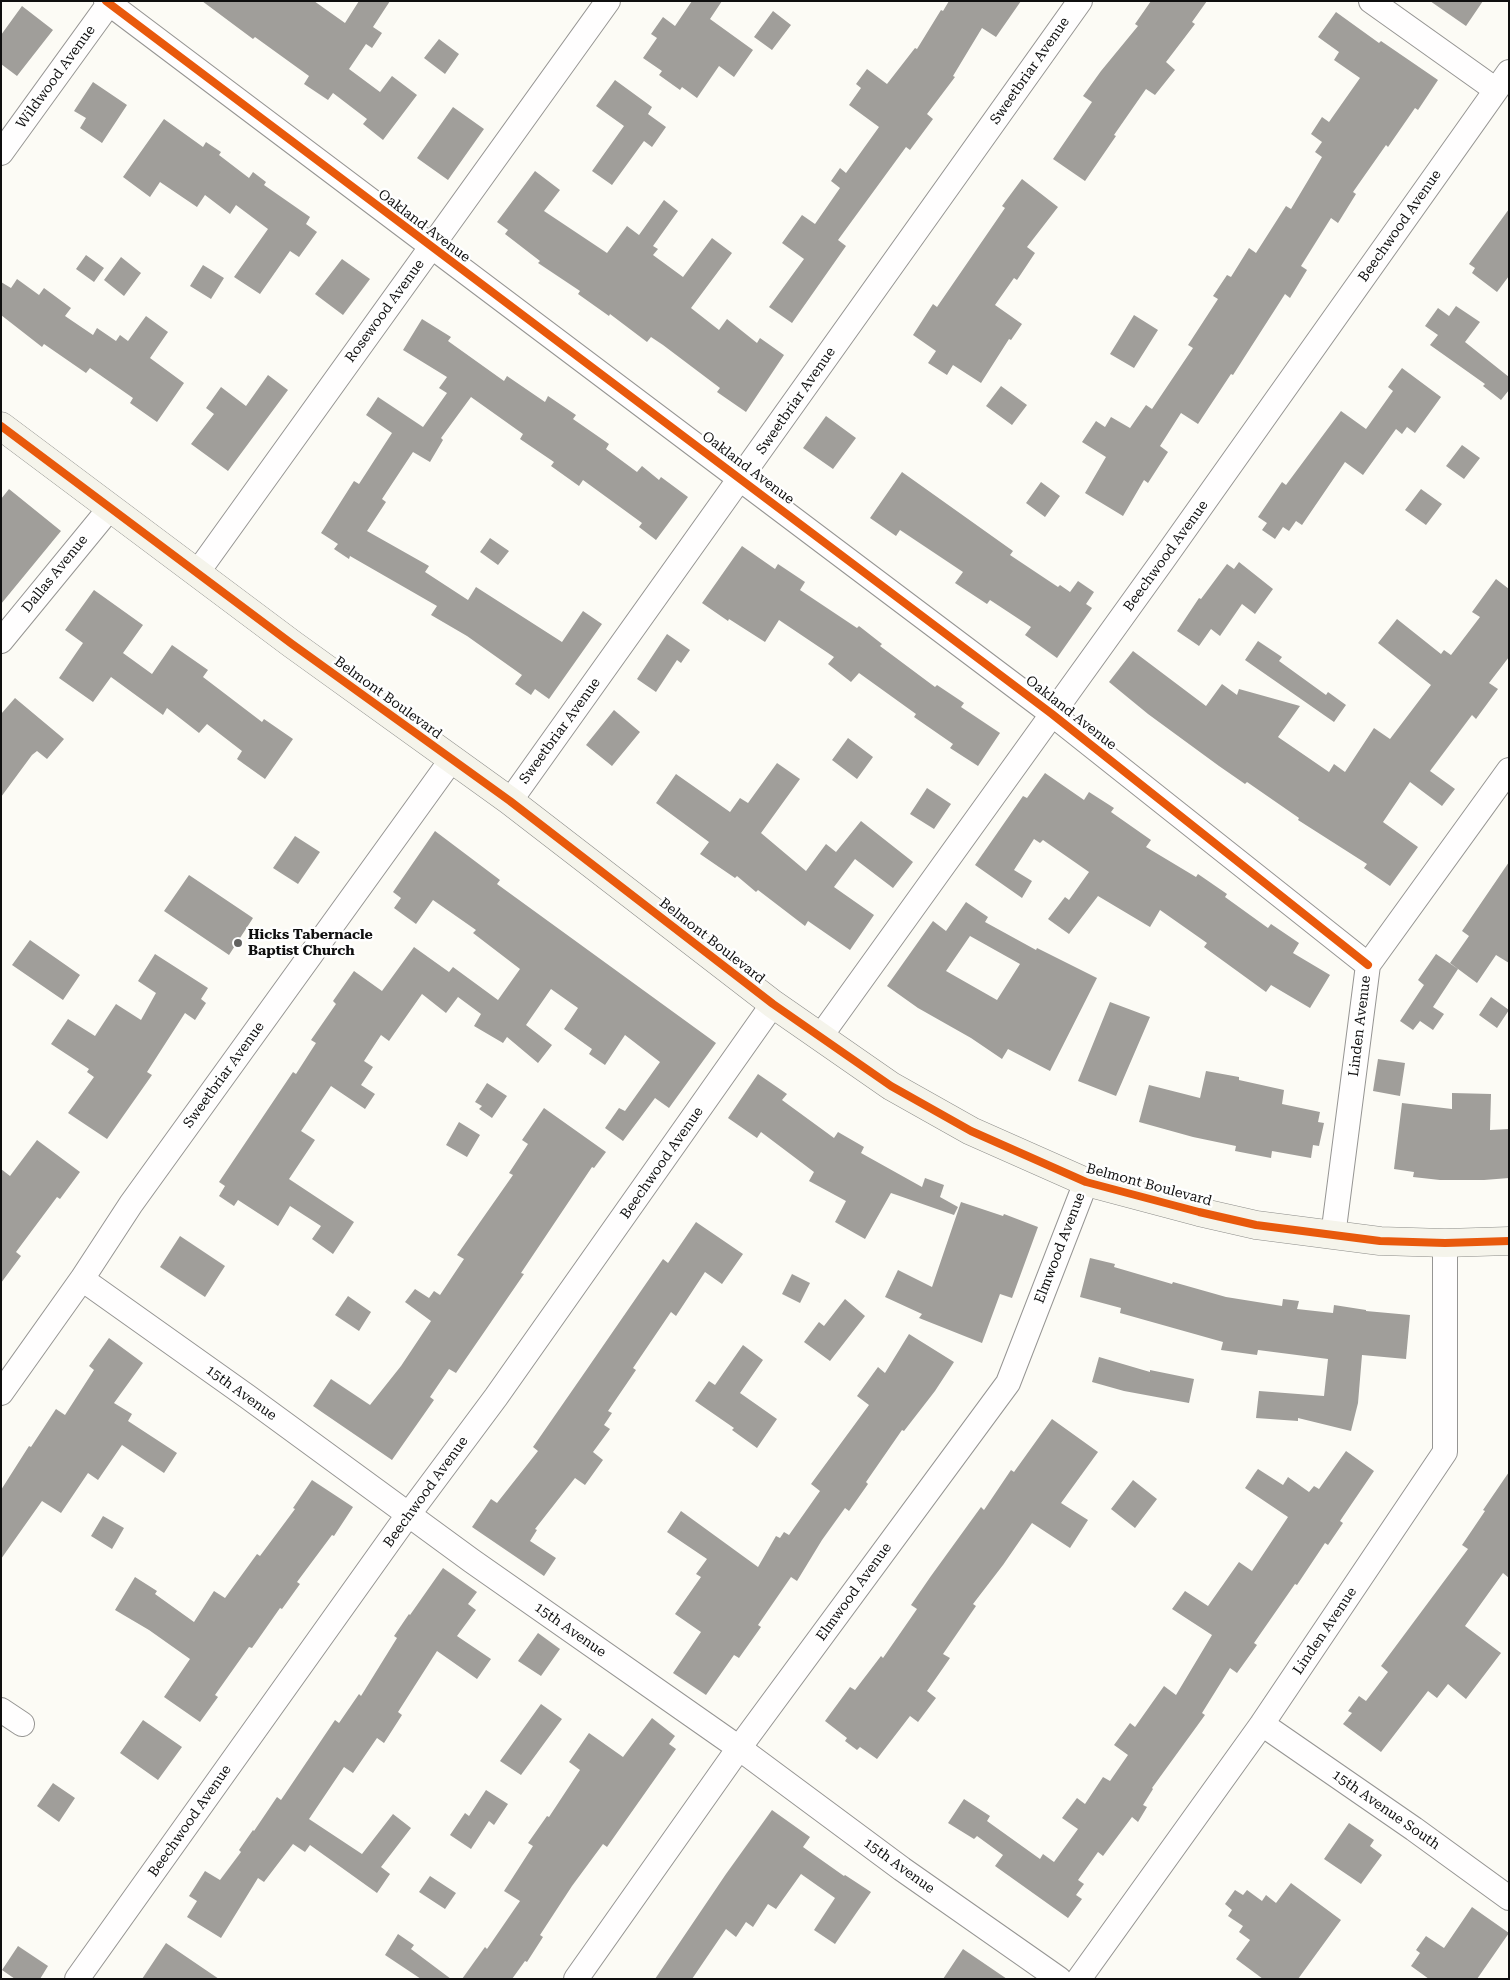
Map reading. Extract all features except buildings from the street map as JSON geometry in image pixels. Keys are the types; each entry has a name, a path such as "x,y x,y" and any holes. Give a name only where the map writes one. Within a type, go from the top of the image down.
{"street":[{"name":"Rosewood Avenue","path":"198,573 608,1"},
{"name":"Sweetbriar Avenue","path":"510,801 1080,1"},
{"path":"1371,1 1502,81"},
{"name":"Oakland Avenue","path":"109,2 1052,714 1368,965"},
{"name":"Wildwood Avenue","path":"1,153 109,2"},
{"name":"Beechwood Avenue","path":"820,1037 1164,560 1502,81"},
{"name":"Belmont Boulevard","path":"1,426 510,801 773,1004 891,1086 971,1131 1086,1182 1256,1225 1380,1241 1445,1243 1509,1241"},
{"name":"Dallas Avenue","path":"1,641 110,508"},
{"name":"Sweetbriar Avenue","path":"1,1393 82,1279 131,1204 452,759"},
{"name":"Linden Avenue","path":"1333,1236 1368,965 1509,770"},
{"name":"Beechwood Avenue","path":"77,1979 408,1514 496,1397 773,1004"},
{"name":"Elmwood Avenue","path":"576,1979 739,1748 1008,1383 1086,1182"},
{"name":"Linden Avenue","path":"1079,1979 1262,1724 1446,1452 1445,1243"},
{"name":"15th Avenue","path":"82,1279 472,1561 739,1748 902,1869 1059,1979"},
{"path":"1,1710 22,1724"},
{"name":"15th Avenue South","path":"1262,1724 1414,1829 1509,1898"}],"cycle path":[{"path":"106,1 1052,714 1368,965"},
{"path":"1,426 292,644 510,801 773,1004 891,1086 971,1131 1086,1182 1256,1225 1380,1241 1445,1243 1509,1241"}],"place":[{"name":"Hicks Tabernacle Baptist Church","path":"238,943"}]}
